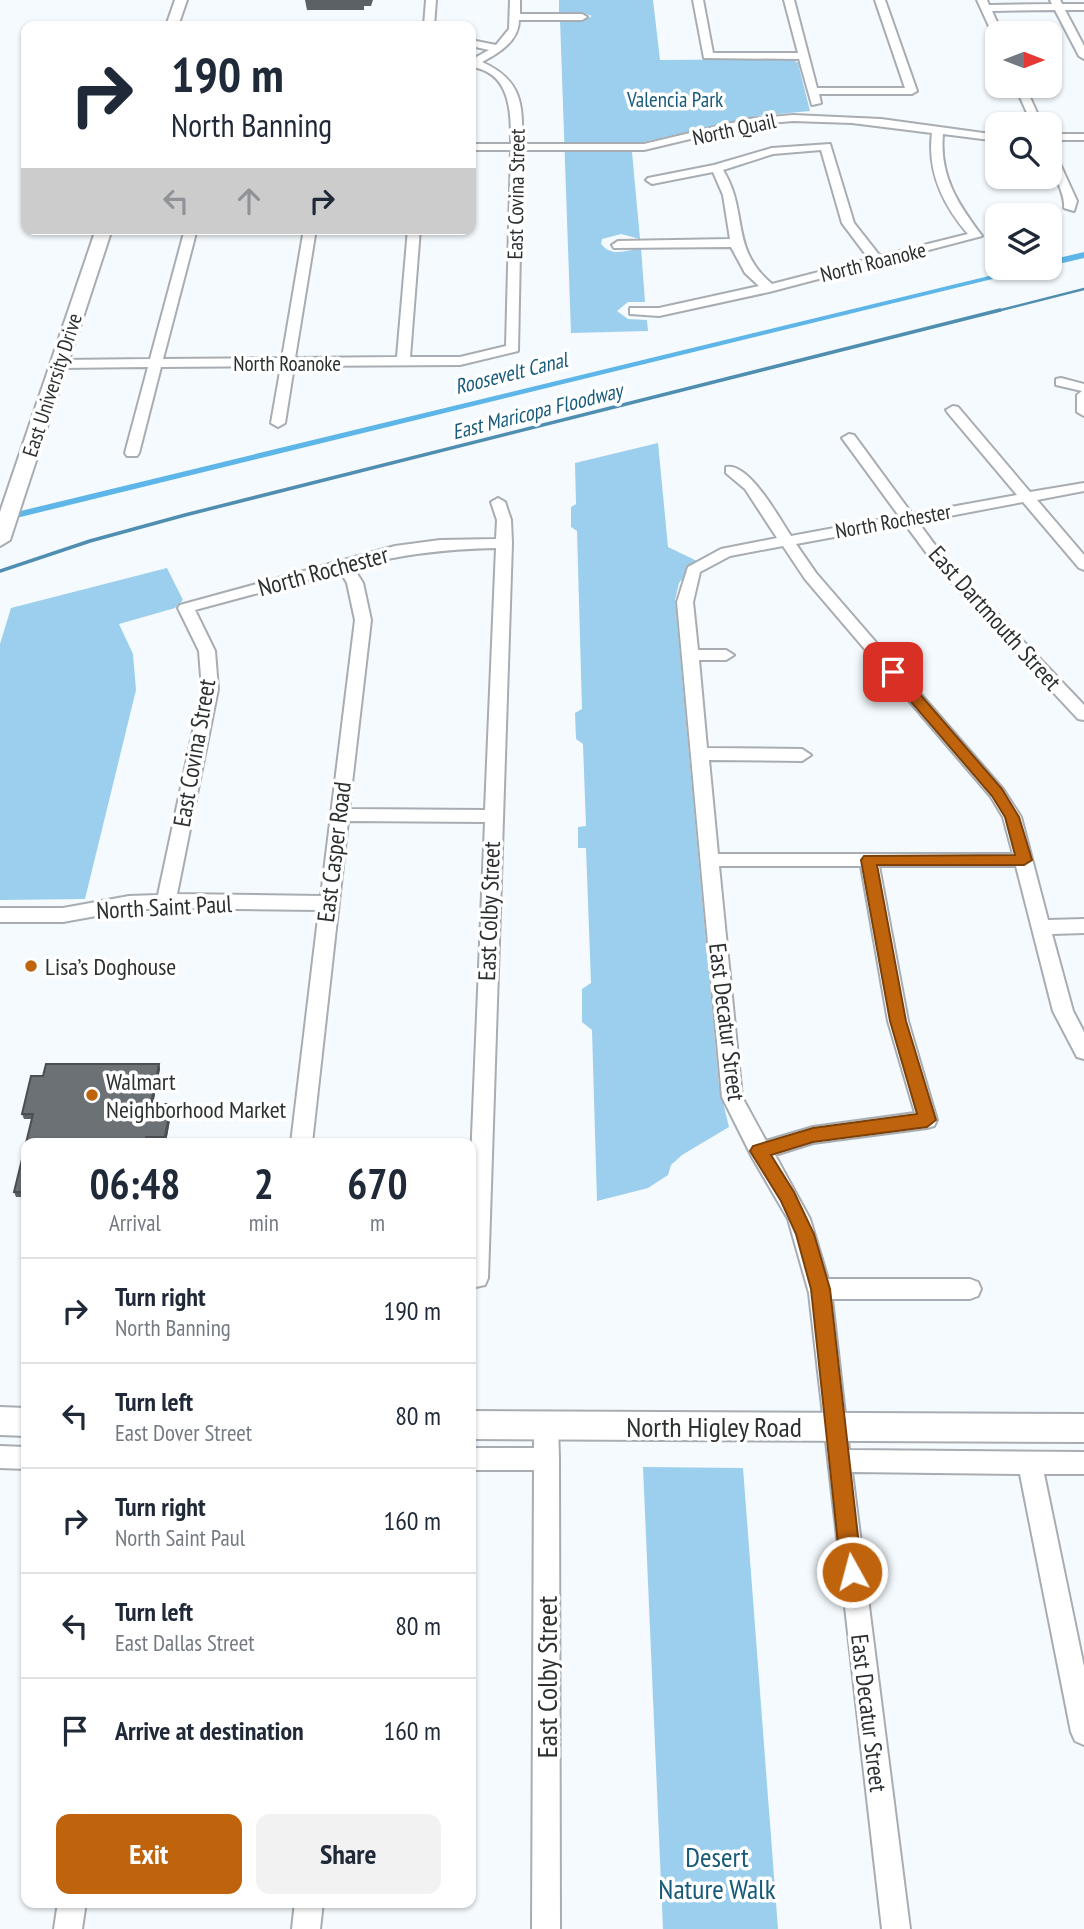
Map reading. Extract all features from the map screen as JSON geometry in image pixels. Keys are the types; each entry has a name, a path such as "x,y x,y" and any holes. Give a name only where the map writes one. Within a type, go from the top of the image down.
{"main road":[{"path":"174,21 181,0"},
{"name":"East University Drive","path":"5,526 102,235"},
{"path":"0,1421 21,1422"},
{"name":"North Higley Road","path":"476,1425 1084,1428"}],"street":[{"path":"429,21 431,0"},
{"path":"476,62 499,49 512,34 516,0"},
{"path":"698,0 708,56 803,56"},
{"path":"789,0 820,118"},
{"path":"813,91 912,91 880,0"},
{"path":"992,21 984,4 1057,4 1084,8"},
{"path":"1057,4 1082,50"},
{"path":"515,17 582,17"},
{"path":"476,44 499,49"},
{"name":"East Covina Street","path":"476,65 495,72 513,90 517,109 513,348"},
{"name":"North Quail","path":"476,148 644,147 738,125 820,118 985,137"},
{"path":"738,125 764,144"},
{"name":"North Roanoke","path":"635,311 659,312 769,288 976,236 953,208 934,155 937,131"},
{"path":"1062,137 1084,137"},
{"path":"652,180 716,168 764,144 826,146 849,229 860,247 878,261"},
{"path":"716,168 732,194 736,243 748,269 769,288"},
{"path":"1062,181 1071,201 1070,208"},
{"path":"132,453 189,235"},
{"path":"278,423 309,235"},
{"path":"403,363 414,235"},
{"path":"618,244 736,243"},
{"name":"North Roanoke","path":"60,363 403,363 460,361 513,348"},
{"path":"1061,382 1084,388"},
{"path":"1084,395 1084,412"},
{"path":"953,410 1084,565"},
{"path":"849,438 909,519"},
{"path":"731,470 750,486 783,540 810,576 997,793 1012,817 1063,1011 1084,1051"},
{"name":"North Rochester","path":"704,562 734,550 783,540 1084,487"},
{"name":"East Colby Street","path":"476,1227 504,520 498,502"},
{"name":"East Dartmouth Street","path":"909,519 941,564 1084,715"},
{"name":"North Rochester","path":"186,608 395,551 440,545 503,543"},
{"name":"East Decatur Street","path":"704,562 693,570 685,602 732,1097 744,1128 788,1198 805,1234 821,1289 838,1461 896,1929"},
{"name":"East Casper Road","path":"302,1138 362,620 355,583 344,564"},
{"name":"East Covina Street","path":"166,901 210,689 207,650 186,608"},
{"path":"690,655 726,655"},
{"path":"699,754 802,755"},
{"path":"339,815 492,816"},
{"path":"709,860 1024,860"},
{"path":"759,1151 813,1135 927,1120 898,1021 869,860"},
{"name":"North Saint Paul","path":"0,915 63,915 129,903 166,901 327,903"},
{"path":"1040,927 1084,926"},
{"path":"821,1289 970,1289"},
{"name":"East Colby Street","path":"546,1425 546,1929"},
{"path":"0,1457 21,1458"},
{"path":"476,1459 547,1459"},
{"path":"838,1461 1084,1462"},
{"path":"1030,1462 1084,1732"},
{"path":"68,1929 71,1908"},
{"path":"306,1929 308,1908"}],"green space":[{"name":"Valencia Park","path":"559,0 653,0 660,60 791,59 798,63 810,111 758,116 639,143 632,152 640,239 621,234 602,239 601,244 614,252 641,248 645,302 628,302 617,311 628,319 647,320 648,331 571,333 560,19 581,22 592,16 580,12 559,14"},
{"path":"658,443 668,547 697,561 679,583 675,600 719,1086 729,1127 682,1155 671,1165 668,1175 648,1188 597,1201 592,1030 582,1022 582,989 591,983 586,848 578,848 578,827 586,826 583,744 576,739 575,713 582,709 577,531 571,527 571,507 576,504 575,463"},
{"path":"167,568 183,600 175,608 119,624 133,654 136,690 85,899 0,900 0,644 11,608"},
{"name":"Desert Nature Walk","path":"643,1467 743,1468 778,1929 663,1929"}],"building":[{"name":"Walmart Neighborhood Market","path":"46,1064 159,1064 151,1104 171,1104 165,1137 27,1138 33,1114 22,1114 31,1076 43,1076"},
{"path":"21,1163 21,1192 14,1192"}],"waterway":[{"name":"Roosevelt Canal","path":"1062,260 1084,255"},
{"name":"Roosevelt Canal","path":"0,519 985,279"},
{"name":"East Maricopa Floodway","path":"993,312 1084,289"},
{"name":"East Maricopa Floodway","path":"0,571 90,541 185,515 1000,310"}],"place":[{"name":"Lisa’s Doghouse","path":"31,966"},
{"name":"Walmart Neighborhood Market","path":"92,1095"}],"route":[{"path":"852,1572 821,1289 805,1234 788,1198 759,1151 813,1135 927,1120 898,1021 869,860 1024,860 1012,817 997,793 893,672"}]}
